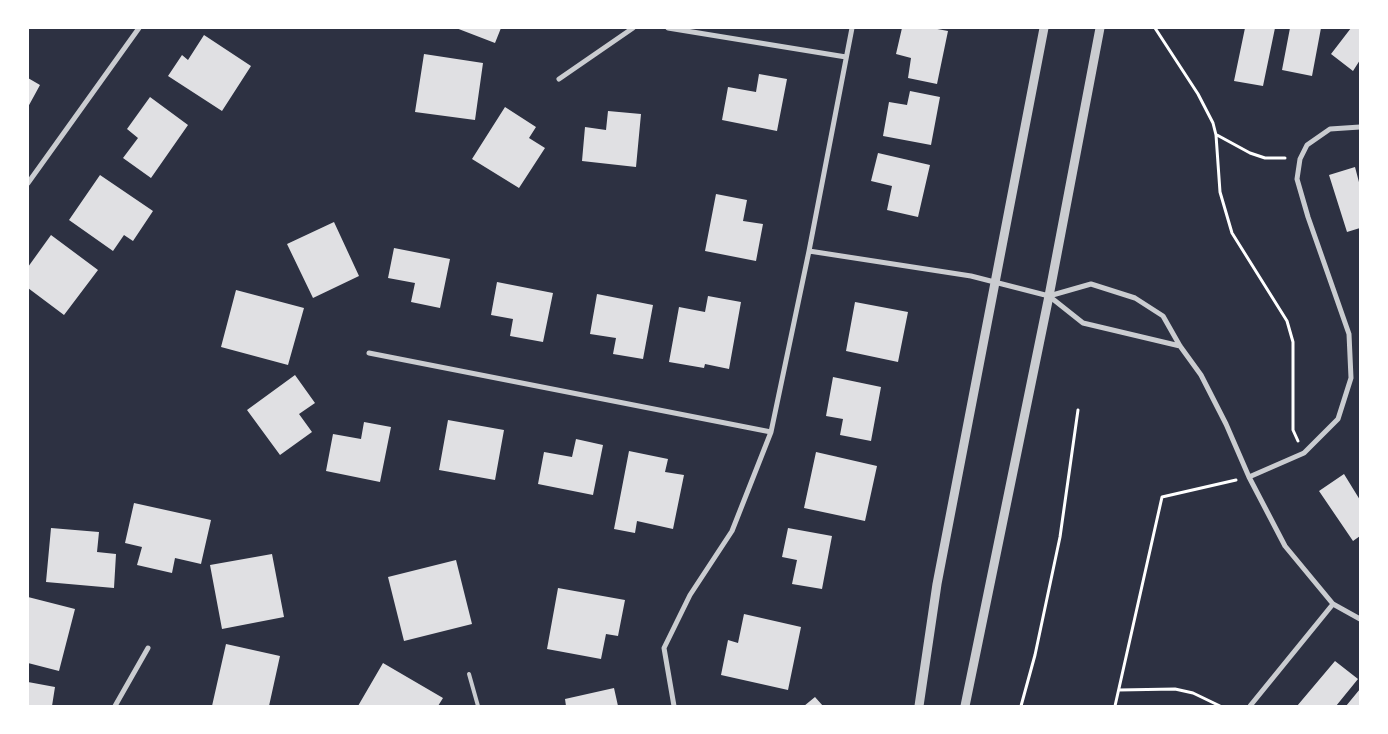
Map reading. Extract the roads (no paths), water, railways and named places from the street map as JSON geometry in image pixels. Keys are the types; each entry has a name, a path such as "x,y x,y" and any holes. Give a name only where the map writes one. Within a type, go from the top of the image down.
{"street":[{"path":"28,183 139,28"},
{"path":"559,79 633,28"},
{"path":"668,28 846,57"},
{"path":"674,706 664,648 690,595 732,531 771,432 809,251 852,28"},
{"path":"919,706 937,584 1044,28"},
{"path":"965,706 1049,296 1100,28"},
{"path":"1248,477 1304,453 1338,419 1351,378 1349,334 1308,217 1297,179 1300,158 1307,145 1330,128 1360,127"},
{"path":"809,251 971,276 1049,296 1083,323 1180,346"},
{"path":"1049,296 1091,284 1135,298 1164,316 1180,346 1201,375 1222,415 1248,477 1285,546 1333,604 1360,619"},
{"path":"369,353 771,432"},
{"path":"1250,706 1333,604"},
{"path":"115,706 148,648"}],"lane":[{"path":"469,674 478,706"}]}
